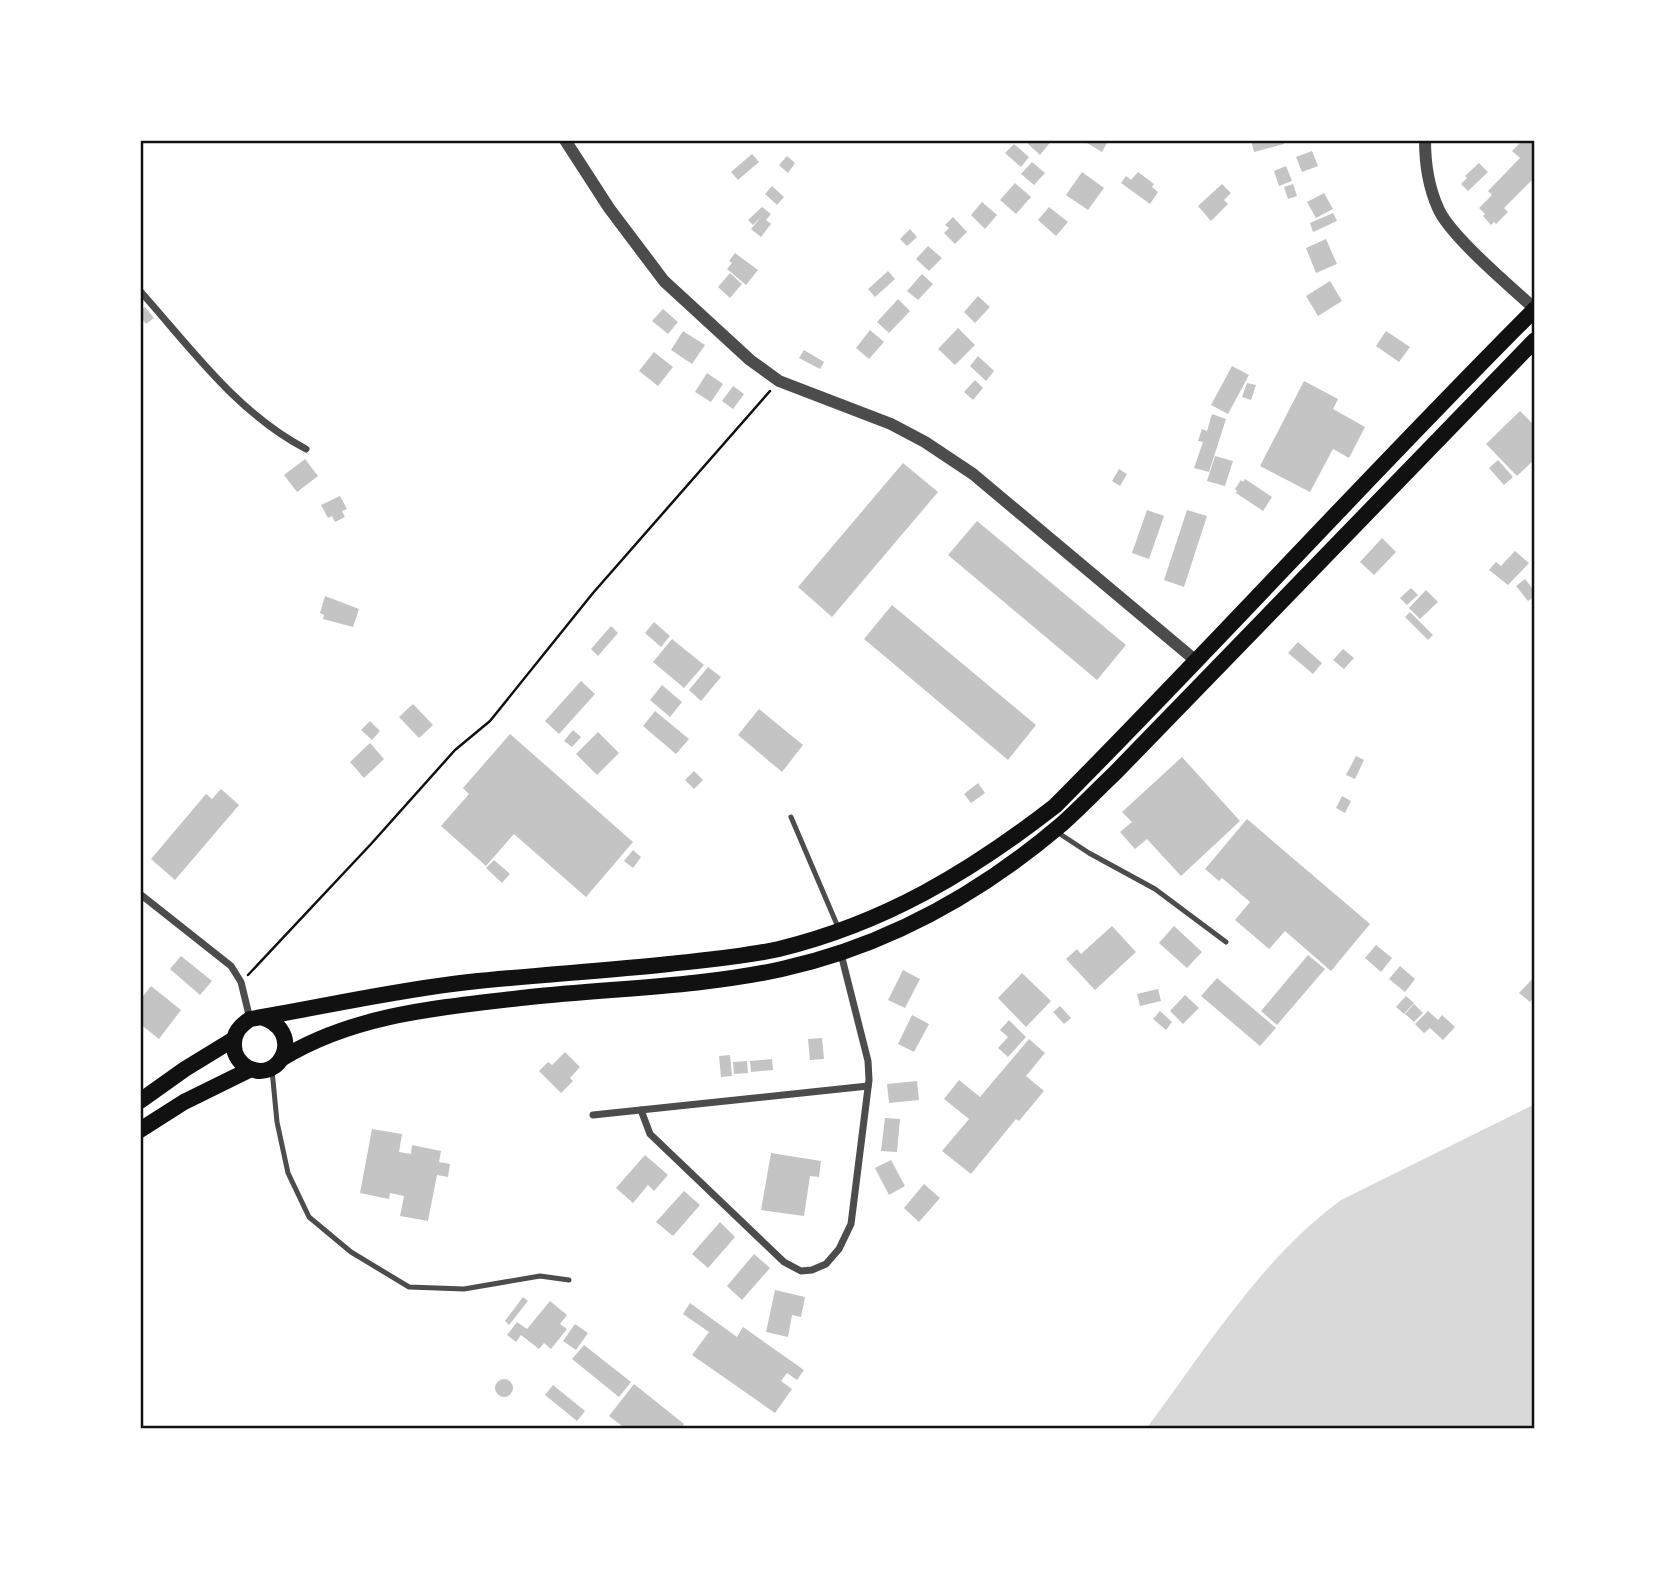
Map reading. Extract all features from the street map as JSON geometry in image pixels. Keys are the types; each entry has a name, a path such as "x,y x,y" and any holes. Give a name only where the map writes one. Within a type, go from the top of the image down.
{"main road":[{"path":"140,1101 234,1039 242,1024 255,1018 382,993 467,982 727,958 780,948 839,930 879,916 922,896 1013,839 1055,806 1461,382 1535,309"},
{"path":"234,1039 237,1058 251,1069 260,1071 306,1044 381,1018 470,1004 727,978 782,969 840,953 930,914 971,892 1054,830 1115,773 1535,340"},
{"path":"255,1018 272,1020 280,1027 286,1049 277,1063"},
{"path":"140,1130 184,1102 251,1069"}],"street":[{"path":"565,140 609,208 664,281 750,360 779,381 891,424 925,442 973,474 1195,660"},
{"path":"1425,140 1430,182 1439,210 1453,230 1535,309"},
{"path":"140,291 244,408 281,436 306,449"},
{"path":"140,894 231,965 255,1018"},
{"path":"641,1110 650,1134 784,1262 801,1271 813,1270 826,1264 839,1249 851,1224 868,1086 868,1061 840,953"},
{"path":"593,1115 868,1086"}],"lane":[{"path":"791,817 839,930"},
{"path":"1054,830 1089,853 1155,889 1226,942"},
{"path":"277,1063 277,1122 288,1173 309,1217 351,1252 409,1287 464,1289 540,1276 569,1280"}],"path":[{"path":"241,982 372,844 455,750 490,721 593,593 779,381"}],"shaded area":[{"path":"1535,1104 1535,1429 1146,1429 1236,1307 1285,1250 1312,1224 1341,1200"}],"building":[{"path":"1024,140 1052,140 1040,155"},
{"path":"1082,140 1106,140 1108,141 1102,152"},
{"path":"1251,140 1283,140 1284,144 1254,152"},
{"path":"1523,140 1535,140 1535,177 1504,208 1508,212 1496,224 1494,222 1491,225 1479,208 1492,195 1488,191 1520,158 1512,151"},
{"path":"1014,144 1029,157 1021,167 1005,153"},
{"path":"1312,151 1318,166 1302,172 1296,157"},
{"path":"752,154 759,162 738,180 731,172"},
{"path":"787,156 795,163 788,173 779,165"},
{"path":"1032,162 1045,173 1034,185 1021,174"},
{"path":"1479,163 1488,172 1468,191 1461,184 1467,178 1465,176"},
{"path":"1286,166 1292,181 1279,186 1274,171"},
{"path":"1082,172 1104,188 1088,210 1066,195"},
{"path":"1138,172 1154,184 1152,187 1158,192 1150,204 1121,183 1126,176 1131,180"},
{"path":"1015,183 1031,197 1016,214 1000,200"},
{"path":"1222,184 1231,193 1224,200 1228,204 1211,221 1198,206"},
{"path":"1293,184 1297,196 1288,199 1284,187"},
{"path":"772,186 784,197 777,205 765,194"},
{"path":"1324,193 1333,209 1316,218 1307,202"},
{"path":"982,202 997,215 985,229 971,215"},
{"path":"762,207 771,214 766,220 771,224 761,237 751,229 762,216 753,225 748,220"},
{"path":"1049,207 1068,222 1056,236 1038,220"},
{"path":"1333,213 1337,221 1313,232 1310,223"},
{"path":"953,217 967,232 955,244 944,233 949,228 945,225"},
{"path":"910,229 917,237 907,246 900,239"},
{"path":"1326,239 1337,264 1316,273 1306,248"},
{"path":"928,246 942,258 929,271 916,259"},
{"path":"735,253 758,270 746,285 727,269"},
{"path":"888,271 895,279 875,297 868,289"},
{"path":"730,273 742,284 730,298 718,287"},
{"path":"922,274 933,284 918,300 907,291"},
{"path":"1330,281 1342,301 1318,316 1306,296"},
{"path":"978,296 990,307 975,323 964,312"},
{"path":"898,299 910,311 889,333 877,322"},
{"path":"145,307 154,318 146,324 140,316 140,311"},
{"path":"663,309 678,322 668,334 652,321"},
{"path":"958,328 975,345 955,365 938,349"},
{"path":"870,330 884,342 869,359 856,348"},
{"path":"683,331 705,345 692,364 671,350"},
{"path":"1386,331 1410,347 1399,362 1376,346"},
{"path":"804,350 824,362 820,369 799,358"},
{"path":"654,352 673,367 658,386 639,371"},
{"path":"978,356 994,371 986,381 970,366"},
{"path":"1232,366 1249,375 1228,414 1211,405"},
{"path":"707,373 723,384 711,402 695,392"},
{"path":"975,380 983,388 973,400 964,392"},
{"path":"1304,381 1338,399 1333,409 1365,427 1349,458 1333,449 1310,492 1260,466"},
{"path":"1247,383 1256,385 1251,400 1242,397"},
{"path":"733,386 744,394 733,409 722,401"},
{"path":"1520,411 1535,426 1535,459 1517,476 1486,444"},
{"path":"1212,414 1226,419 1209,472 1194,468 1203,442 1198,441 1202,429 1207,431"},
{"path":"1215,456 1233,461 1225,486 1207,481"},
{"path":"305,459 318,476 297,492 284,475"},
{"path":"1498,460 1513,477 1504,485 1489,468"},
{"path":"903,463 938,492 832,617 798,587"},
{"path":"1119,469 1127,474 1120,486 1112,481"},
{"path":"1245,479 1272,497 1263,511 1236,493 1235,489 1241,480 1243,482"},
{"path":"340,496 347,509 342,511 345,517 335,522 332,516 328,518 321,505"},
{"path":"1147,510 1164,516 1149,559 1132,553"},
{"path":"1187,510 1207,516 1184,587 1164,580"},
{"path":"977,521 1126,645 1097,680 948,555"},
{"path":"1382,538 1396,552 1374,575 1360,562"},
{"path":"1515,551 1529,563 1508,585 1489,570 1496,562 1501,566"},
{"path":"1525,579 1535,592 1535,596 1528,601 1516,586"},
{"path":"1411,588 1418,595 1407,605 1400,598"},
{"path":"1426,590 1438,602 1420,619 1409,608"},
{"path":"325,596 359,609 353,627 323,619 324,615 320,613"},
{"path":"892,605 1036,725 1008,760 864,639"},
{"path":"1410,612 1433,635 1428,640 1405,617"},
{"path":"654,622 670,636 661,647 645,633"},
{"path":"611,626 618,633 598,656 591,649"},
{"path":"672,639 704,665 684,688 653,662"},
{"path":"1298,642 1322,663 1313,674 1288,653"},
{"path":"1343,649 1354,658 1344,669 1333,660"},
{"path":"708,667 721,677 701,701 689,690"},
{"path":"581,681 595,694 559,734 545,721"},
{"path":"662,685 682,702 670,717 650,700"},
{"path":"413,704 433,725 419,738 399,717"},
{"path":"759,709 803,745 782,772 738,735"},
{"path":"655,711 689,739 676,754 643,726"},
{"path":"370,721 380,731 372,740 361,730"},
{"path":"573,730 581,737 572,747 564,741"},
{"path":"598,732 619,753 597,775 576,754"},
{"path":"510,734 633,842 586,897 514,834 486,866 441,826 469,794 463,788"},
{"path":"370,743 384,759 364,778 350,762"},
{"path":"1356,756 1364,760 1355,779 1346,775"},
{"path":"1182,757 1240,821 1181,876 1147,839 1135,849 1120,832 1132,822 1122,812"},
{"path":"694,771 703,780 694,789 685,780"},
{"path":"978,783 985,793 971,803 964,794"},
{"path":"221,789 239,805 175,880 151,859 206,794 212,799"},
{"path":"1342,796 1351,801 1345,813 1336,808"},
{"path":"1247,819 1370,924 1331,971 1285,931 1269,949 1235,920 1250,902 1222,878 1219,881 1205,869"},
{"path":"633,850 641,857 633,868 624,861"},
{"path":"494,860 510,874 502,883 486,868"},
{"path":"1112,926 1136,952 1095,990 1066,959 1077,949 1081,954"},
{"path":"1174,926 1202,952 1187,968 1159,943"},
{"path":"1376,945 1392,958 1381,972 1365,958"},
{"path":"1308,955 1325,969 1277,1025 1261,1011"},
{"path":"181,956 212,981 200,995 170,969"},
{"path":"1400,966 1415,979 1405,992 1389,979"},
{"path":"903,970 920,979 905,1008 888,1000"},
{"path":"1022,973 1051,1001 1026,1027 998,998"},
{"path":"1535,976 1535,996 1530,1002 1519,993"},
{"path":"1217,978 1276,1028 1260,1046 1201,996"},
{"path":"151,986 181,1010 159,1039 140,1024 140,1000"},
{"path":"1158,989 1161,1001 1140,1006 1137,994"},
{"path":"1185,995 1199,1008 1183,1024 1170,1011"},
{"path":"1406,996 1414,1003 1404,1014 1396,1007"},
{"path":"1414,1004 1423,1013 1414,1022 1405,1014"},
{"path":"1060,1006 1071,1018 1064,1024 1053,1012"},
{"path":"1160,1011 1172,1022 1166,1030 1153,1019"},
{"path":"1428,1011 1438,1020 1442,1015 1455,1027 1443,1040 1430,1028 1424,1033 1415,1024"},
{"path":"912,1015 929,1024 914,1052 898,1044"},
{"path":"1009,1020 1026,1037 1008,1057 998,1048 1008,1037 1000,1030"},
{"path":"822,1038 824,1059 810,1060 808,1039"},
{"path":"1029,1039 1045,1053 1026,1076 1044,1091 1019,1121 1016,1119 971,1174 942,1151 969,1119 944,1099 959,1080 980,1097"},
{"path":"565,1052 580,1067 570,1078 573,1081 561,1093 539,1071 548,1062 552,1065"},
{"path":"730,1055 732,1076 721,1077 719,1056"},
{"path":"772,1059 773,1070 751,1072 750,1061"},
{"path":"747,1061 748,1073 734,1074 733,1062"},
{"path":"917,1081 919,1100 889,1103 887,1084"},
{"path":"885,1118 900,1119 897,1152 881,1151"},
{"path":"372,1129 402,1134 399,1152 411,1154 412,1145 441,1151 439,1162 450,1164 448,1177 437,1175 428,1221 400,1216 404,1196 390,1193 389,1199 360,1193"},
{"path":"771,1153 821,1161 819,1177 810,1176 804,1216 761,1210"},
{"path":"645,1155 668,1175 654,1191 648,1185 633,1203 616,1188"},
{"path":"891,1160 905,1186 889,1195 875,1168"},
{"path":"924,1184 940,1198 919,1222 904,1208"},
{"path":"684,1191 700,1205 673,1236 656,1222"},
{"path":"720,1222 735,1237 708,1268 692,1254"},
{"path":"754,1254 770,1268 742,1300 727,1286"},
{"path":"775,1290 805,1297 801,1317 792,1315 788,1337 766,1332"},
{"path":"523,1297 528,1301 509,1325 505,1321"},
{"path":"550,1301 567,1315 560,1324 567,1329 551,1349 544,1343 539,1349 521,1335 516,1342 507,1335 517,1322 527,1329"},
{"path":"690,1303 737,1337 743,1327 804,1370 797,1380 787,1373 781,1381 792,1389 775,1413 692,1355 709,1332 683,1314"},
{"path":"575,1324 588,1333 576,1350 563,1341"},
{"path":"584,1345 631,1382 619,1397 572,1359"},
{"path":"504,1379 510,1382 513,1388 510,1394 504,1397 498,1394 495,1388 498,1382"},
{"path":"634,1384 684,1424 680,1429 626,1429 609,1416"},
{"path":"553,1385 585,1411 577,1421 545,1395"}]}
